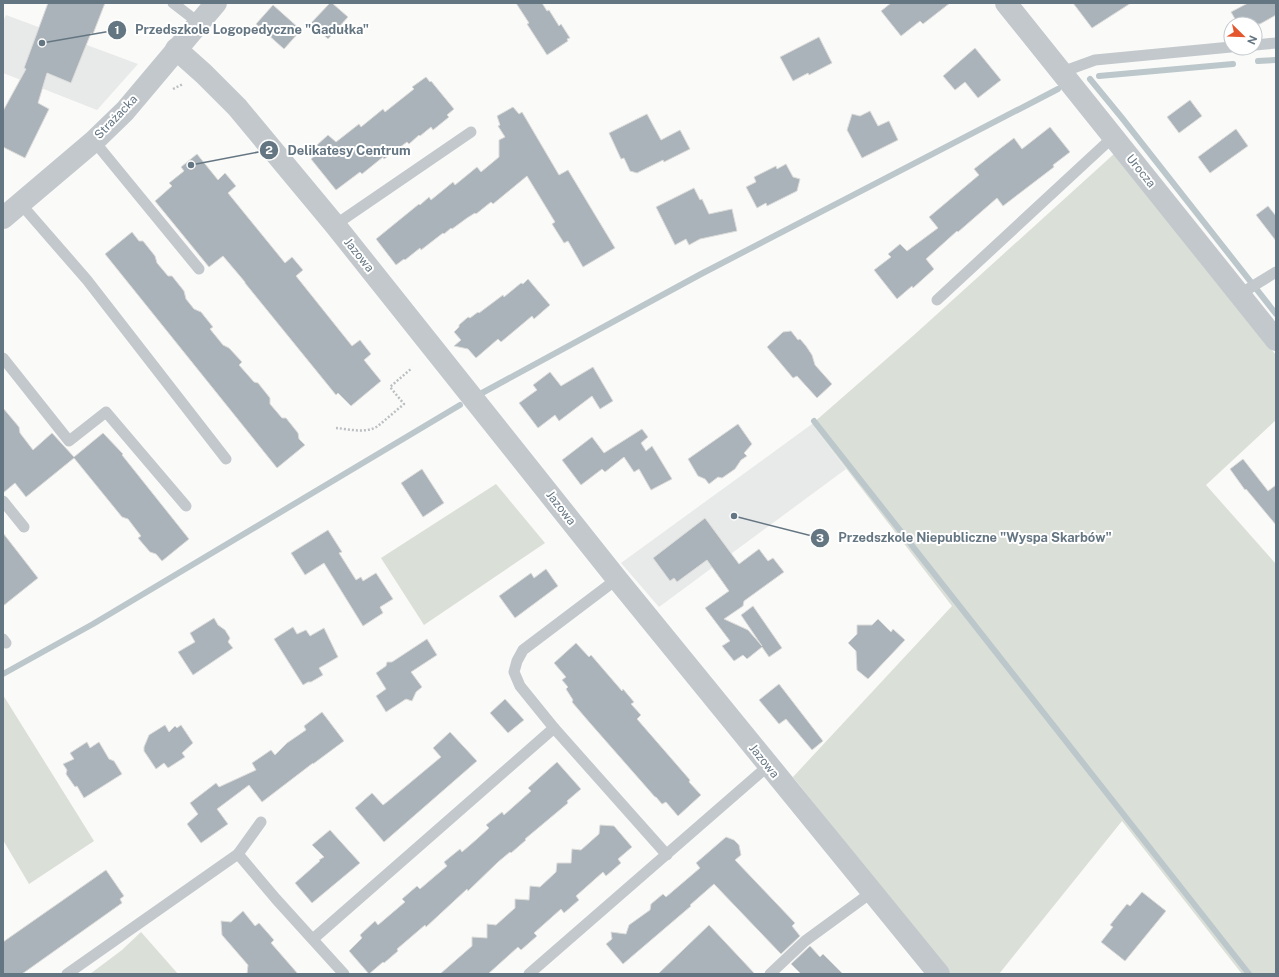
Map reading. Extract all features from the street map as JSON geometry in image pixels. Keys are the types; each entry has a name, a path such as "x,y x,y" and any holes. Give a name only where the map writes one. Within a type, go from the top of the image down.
{"street":[{"name":"Strażacka","path":"3,218 94,141 125,111 216,3"},
{"name":"Urocza","path":"1006,3 1276,340"},
{"name":"Jazowa","path":"176,49 237,107 336,225 617,579 939,974"}],"lane":[{"path":"173,3 199,23"},
{"path":"1263,44 1276,43"},
{"path":"1062,72 1096,60 1223,48"},
{"path":"336,225 471,132"},
{"path":"937,300 1114,137"},
{"path":"94,141 199,269"},
{"path":"20,203 87,280 226,459"},
{"path":"1240,294 1276,272"},
{"path":"3,358 69,441 106,412 186,506"},
{"path":"3,501 24,527"},
{"path":"617,579 523,650 517,661 514,672 520,686 554,728 667,855"},
{"path":"313,939 554,728"},
{"path":"529,974 768,766"},
{"path":"68,974 238,854 261,822"},
{"path":"238,854 344,974"},
{"path":"770,974 805,941 872,892"}],"path":[{"path":"336,428 364,430 374,429 378,426 404,404 390,386 412,368"}],"shaded area":[{"path":"6,15 138,64 97,110 3,73 3,21"},
{"path":"1115,153 1276,355 1276,420 1206,485 1276,564 1276,974 1242,974 1122,821 999,974 950,974 793,777 952,606 812,424 914,335"},
{"path":"812,424 846,469 659,607 621,563"},
{"path":"496,484 545,543 424,625 381,558"},
{"path":"3,695 94,841 29,884 3,840"},
{"path":"141,932 178,974 90,974 122,950"}],"building":[{"path":"48,3 105,3 71,83 47,73 38,103 49,109 25,158 3,147 3,111 26,69 24,68"},
{"path":"330,3 332,3 348,17 328,39 311,23"},
{"path":"516,3 542,3 547,11 549,10 559,26 561,24 570,38 567,39 568,41 547,55 527,24 529,23"},
{"path":"891,3 950,3 923,24 920,21 901,36 881,11"},
{"path":"1073,3 1131,3 1092,28"},
{"path":"1248,3 1276,3 1276,15 1263,22 1263,16 1233,16 1231,12"},
{"path":"273,5 301,30 284,49 256,24"},
{"path":"819,37 832,63 809,75 808,73 793,81 780,57"},
{"path":"975,48 1001,80 978,98 965,82 955,90 943,76"},
{"path":"426,77 454,109 447,115 449,117 433,130 431,127 409,144 407,142 384,159 383,157 362,174 360,172 336,190 311,159 322,150 317,145 328,135 336,142 359,124 361,127 383,109 385,112 414,89 412,87"},
{"path":"1190,100 1202,116 1179,133 1167,117"},
{"path":"513,107 519,114 522,112 559,175 568,170 615,248 583,267 568,241 564,243 552,224 555,222 527,176 493,204 491,202 476,214 475,213 467,218 452,229 451,228 444,234 443,233 421,250 420,248 396,265 376,239 429,197 431,200 453,182 455,185 477,167 481,172 499,157 499,140 505,137 498,126 500,125 497,116"},
{"path":"870,111 878,126 889,121 898,140 862,158 847,130 852,114 860,116"},
{"path":"647,114 661,140 680,130 690,149 637,173 630,171 624,158 621,159 609,133"},
{"path":"1050,127 1070,152 1053,165 1054,167 1003,206 997,198 958,232 957,231 926,259 934,269 913,288 912,286 897,299 874,270 891,257 888,254 900,244 907,251 938,228 929,217 979,175 974,169 993,154 1014,138 1022,149"},
{"path":"1236,129 1248,146 1210,173 1198,157"},
{"path":"197,154 218,180 225,173 236,186 228,193 285,263 292,257 303,270 296,276 352,346 360,340 371,354 364,360 381,381 351,406 338,393 336,395 223,256 209,267 155,201 172,186 169,183 184,171 181,167"},
{"path":"786,164 793,177 800,179 797,191 767,206 766,203 757,208 746,187 756,182 754,177 776,166 777,169"},
{"path":"694,188 700,200 702,199 709,214 732,209 737,231 700,239 689,245 686,239 675,245 656,207"},
{"path":"1268,206 1276,216 1276,241 1256,215"},
{"path":"132,232 139,241 143,241 155,256 157,263 168,276 172,276 184,291 186,299 194,309 201,312 213,327 210,329 223,345 229,348 242,362 239,365 254,382 258,383 270,398 270,404 282,418 286,418 298,433 299,439 305,445 277,468 105,254"},
{"path":"528,279 550,305 534,319 532,316 501,342 498,339 476,358 468,349 454,346 461,340 454,332 459,325 468,317 470,318 478,312 479,313 503,295 504,297"},
{"path":"791,331 798,340 800,339 806,346 812,355 815,365 832,384 817,398 797,376 793,378 767,347 783,332"},
{"path":"593,367 613,401 600,409 592,396 559,421 555,415 538,428 519,403 537,390 533,385 550,372 561,386"},
{"path":"3,408 19,427 20,433 33,450 52,433 74,457 103,433 123,454 122,455 189,539 162,561 156,554 150,552 138,538 141,536 128,519 122,517 74,458 26,497 15,483 3,493"},
{"path":"738,424 752,444 744,453 747,456 741,460 735,469 722,478 718,477 709,484 705,479 698,476 688,459"},
{"path":"642,429 648,437 641,443 646,451 652,446 672,479 651,490 639,469 634,472 624,457 605,472 602,469 581,485 562,460 592,437 604,453"},
{"path":"1243,459 1268,491 1276,485 1276,525 1246,489 1245,490 1230,469"},
{"path":"422,469 444,503 423,517 401,483"},
{"path":"705,518 739,564 759,549 768,561 773,558 784,572 744,601 743,606 724,619 748,630 762,646 741,615 753,606 782,648 769,657 762,647 747,659 743,655 734,661 722,646 730,641 705,608 729,591 707,560 677,582 674,578 670,581 653,558"},
{"path":"328,530 342,552 339,553 356,580 361,577 363,581 376,573 393,599 380,607 383,613 363,626 324,563 305,575 291,553"},
{"path":"3,533 38,578 3,606"},
{"path":"546,569 558,586 515,618 499,596 531,573 534,578"},
{"path":"214,618 218,625 225,630 230,638 228,642 233,648 193,675 178,652 195,642 190,633"},
{"path":"878,619 891,632 893,629 905,640 868,679 857,670 856,651 848,643 857,634 857,625 872,625"},
{"path":"293,627 297,634 306,630 310,636 324,628 338,657 319,668 323,675 303,685 274,639"},
{"path":"427,639 437,655 411,672 422,687 416,692 412,701 406,699 386,712 376,696 386,689 376,673 386,666 387,662 392,662"},
{"path":"576,643 589,657 591,655 622,691 623,689 634,702 631,704 641,715 637,719 690,780 689,782 701,795 678,816 666,802 662,804 655,797 572,702 573,700 566,689 568,687 562,680 566,677 554,663"},
{"path":"779,684 823,741 812,750 786,719 779,724 759,700"},
{"path":"505,699 524,720 508,733 490,713"},
{"path":"322,712 344,741 262,802 249,785 217,809 228,824 201,843 187,824 198,814 190,803 216,783 219,787 256,770 252,763 271,750 275,755 287,743 306,730 304,726"},
{"path":"165,725 169,732 175,726 177,728 181,725 193,743 182,753 185,757 168,768 164,763 156,769 144,751 144,747 149,735"},
{"path":"450,732 477,761 384,842 355,808 372,793 383,805 387,802 441,757 433,748"},
{"path":"87,742 90,748 99,742 109,759 114,761 122,774 84,798 77,786 75,787 66,774 67,770 63,764 74,759 70,753"},
{"path":"557,762 581,789 567,801 568,803 525,839 526,840 511,853 510,852 498,862 468,891 467,889 426,927 425,925 397,949 398,951 369,974 349,951 362,938 360,935 375,921 378,925 405,902 402,899 417,886 420,889 447,866 444,862 460,849 462,852 477,839 489,828 486,825 502,812 504,815 531,791 528,788"},
{"path":"600,825 614,826 632,847 618,859 621,863 606,876 603,872 576,896 579,900 564,913 561,909 534,933 537,936 521,950 518,947 488,974 440,974 472,946 472,937 487,938 487,924 496,925 515,908 515,899 529,900 530,886 540,887 556,872 557,863 571,863 572,849 581,850 599,834"},
{"path":"330,830 360,863 312,903 295,883 324,857 312,845"},
{"path":"726,837 734,840 739,845 741,855 735,860 795,923 792,926 800,936 781,954 714,884 690,905 691,906 623,964 606,944 612,939 611,932 626,934 629,925 650,910 651,904 663,894 666,897 700,868 696,863"},
{"path":"106,870 124,896 120,899 122,903 22,974 3,974 3,942"},
{"path":"1142,892 1166,911 1125,961 1101,942 1113,927 1110,925 1127,904 1130,906"},
{"path":"243,911 255,926 259,923 274,940 271,943 298,974 247,974 248,965 222,935 221,921 231,922"},
{"path":"709,925 755,974 658,974"},
{"path":"810,946 820,957 823,954 843,974 801,974 791,964"}],"waterway":[{"path":"1258,61 1276,60"},
{"path":"1099,76 1233,64"},
{"path":"1090,79 1276,314"},
{"path":"482,393 701,274 1058,89"},
{"path":"3,674 93,624 460,405"},
{"path":"814,421 1249,974"}],"place":[{"name":"Przedszkole Logopedyczne \"Gadułka\"","path":"42,43"},
{"name":"Delikatesy Centrum","path":"191,165"},
{"name":"Przedszkole Niepubliczne \"Wyspa Skarbów\"","path":"734,516"}]}
